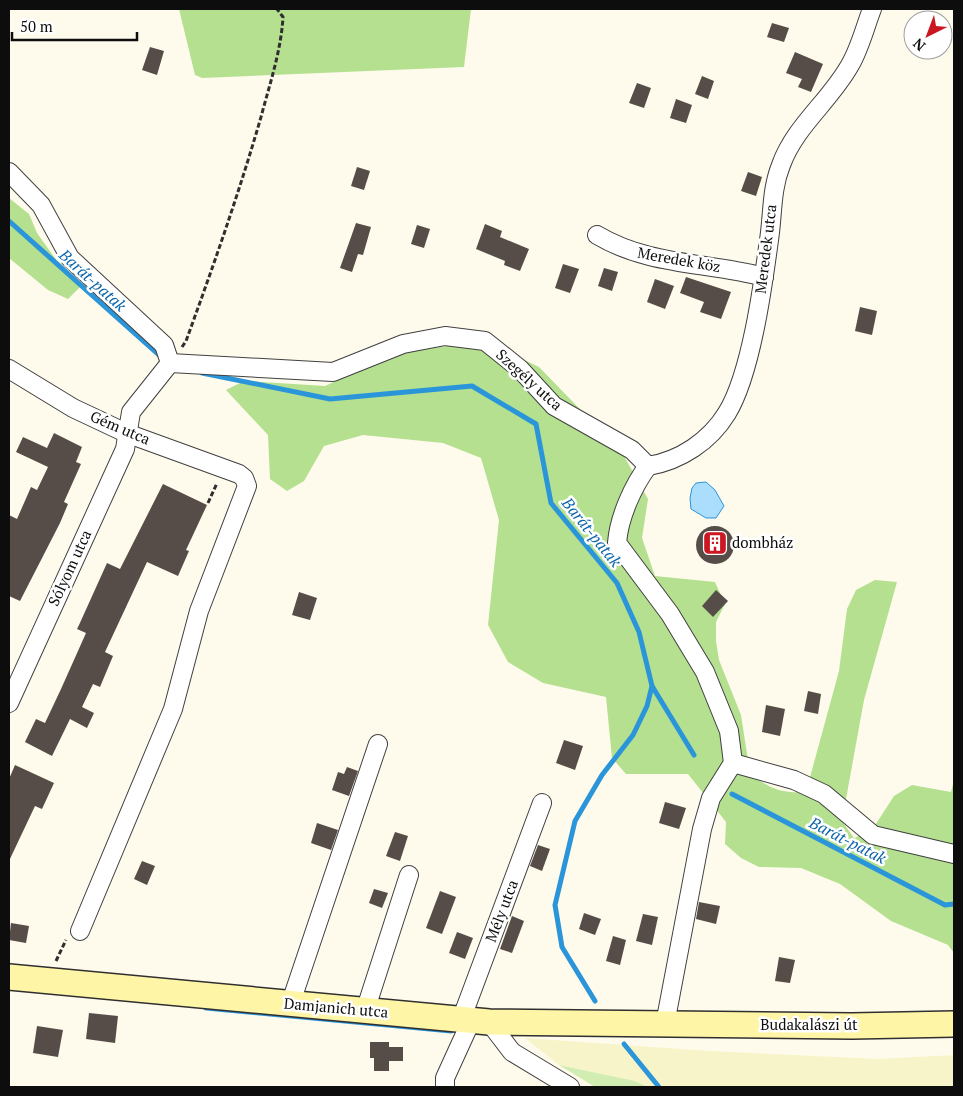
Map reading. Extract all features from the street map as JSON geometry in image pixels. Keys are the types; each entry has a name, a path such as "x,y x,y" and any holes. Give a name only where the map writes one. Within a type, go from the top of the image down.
{"main road":[{"name":"Damjanich utca","path":"9,977 474,1021 664,1024"},
{"name":"Budakalászi út","path":"664,1024 852,1026 954,1024"}],"street":[{"name":"Meredek utca","path":"648,466 667,463 683,454 707,437 728,412 742,377 764,276 773,190 781,164 801,129 850,66 872,9"},
{"path":"9,172 41,205 70,258 164,345 170,363"},
{"name":"Meredek köz","path":"597,235 623,249 652,258 737,270 764,276"},
{"name":"Szegély utca","path":"170,363 333,372 403,344 445,336 485,341 520,369 554,406 632,450 648,466"},
{"name":"Sólyom utca","path":"9,703 125,449 126,433 131,412 170,363"},
{"name":"Gém utca","path":"9,369 73,408 126,433 231,471"},
{"path":"648,466 639,478 626,510 617,543 670,614 705,672 730,731 733,763 711,798 702,829 664,1024"},
{"path":"80,931 173,709 199,610 247,486 244,478 231,471"},
{"path":"290,1004 378,744"},
{"path":"733,763 794,780 824,794 873,835 954,854"},
{"name":"Mély utca","path":"445,1087 445,1078 474,1021 542,803"},
{"path":"365,1011 409,875"},
{"path":"474,1021 512,1052 570,1087"}],"path":[{"path":"170,363 186,341 217,255 254,140 282,42 283,16 277,9"},
{"path":"208,503 231,471"},
{"path":"52,982 55,964 70,930 80,931"}],"shaded area":[{"path":"525,1038 710,1051 879,1059 954,1055 954,1087 648,1087 635,1081 559,1065"}],"green space":[{"path":"179,9 471,9 464,67 202,78 195,75"},
{"path":"9,198 29,214 37,233 62,268 81,286 68,299 48,290 9,258"},
{"path":"485,341 539,367 607,437 614,438 648,499 642,538 655,576 715,582 725,604 716,622 719,660 741,715 750,773 764,783 782,791 806,792 839,671 847,609 856,590 875,580 897,582 864,700 842,821 854,838 872,830 894,796 912,785 951,792 954,780 954,953 948,945 891,921 840,884 801,868 759,867 741,858 725,844 726,822 688,774 626,774 612,758 606,697 543,683 508,662 488,625 499,520 481,458 443,443 363,435 324,446 304,481 287,491 270,479 268,435 226,390 244,381 325,386 396,353"},
{"path":"559,1065 635,1081 648,1087 595,1087"}],"water":[{"path":"706,482 715,490 724,506 716,518 706,518 691,509 690,498 692,488 696,483"}],"building":[{"path":"772,23 789,28 784,42 767,37"},
{"path":"150,47 164,51 157,75 142,70"},
{"path":"795,52 823,64 811,92 798,87 802,79 786,73"},
{"path":"702,76 714,81 708,99 695,94"},
{"path":"637,83 651,88 644,108 629,103"},
{"path":"676,99 692,105 686,123 670,118"},
{"path":"357,167 370,171 364,190 351,186"},
{"path":"748,172 762,177 756,196 741,191"},
{"path":"356,223 371,227 363,255 358,254 352,272 340,268"},
{"path":"485,224 502,231 500,237 529,249 520,271 504,265 505,261 476,249"},
{"path":"417,225 430,229 424,248 411,244"},
{"path":"563,264 579,269 570,293 555,288"},
{"path":"604,268 618,272 612,291 598,286"},
{"path":"686,277 731,292 721,319 700,312 704,302 680,293"},
{"path":"655,279 674,286 665,309 647,302"},
{"path":"860,307 877,311 872,335 855,331"},
{"path":"54,433 82,447 76,462 81,464 64,502 68,504 60,523 20,601 9,596 9,515 17,519 31,487 37,490 48,467 16,452 23,437 47,448"},
{"path":"163,484 207,505 186,550 189,551 178,576 147,562 105,652 113,656 100,687 93,684 82,707 94,713 87,728 70,719 52,756 25,742 36,719 45,723 61,689 86,633 77,629 107,563 120,569"},
{"name":"dombház","path":"715,526 728,532 734,545 728,558 715,564 702,558 696,545 702,532"},
{"path":"716,590 728,601 713,617 702,606"},
{"path":"299,592 317,598 310,620 292,615"},
{"path":"808,691 821,694 818,714 804,711"},
{"path":"766,705 785,709 780,736 762,732"},
{"path":"564,740 583,746 575,770 556,763"},
{"path":"15,765 54,783 42,809 35,806 9,861 9,779"},
{"path":"347,767 358,771 349,796 332,790 338,772 344,774"},
{"path":"665,802 686,808 679,829 659,823"},
{"path":"317,823 338,830 331,850 311,843"},
{"path":"395,832 408,836 400,861 386,856"},
{"path":"538,845 550,849 542,871 530,866"},
{"path":"142,861 155,866 147,885 134,879"},
{"path":"374,889 388,893 382,908 369,903"},
{"path":"440,891 456,897 442,934 426,928"},
{"path":"699,902 720,906 716,924 696,919"},
{"path":"584,913 601,919 595,935 579,929"},
{"path":"643,914 658,917 652,945 636,941"},
{"path":"512,916 524,921 512,953 500,949"},
{"path":"11,923 29,926 26,943 9,940"},
{"path":"457,932 473,938 465,959 449,953"},
{"path":"613,936 626,940 620,965 606,961"},
{"path":"779,957 795,960 790,983 775,981"},
{"path":"89,1013 118,1016 115,1043 86,1039"},
{"path":"37,1026 63,1030 58,1057 33,1053"},
{"path":"370,1042 389,1042 389,1047 403,1047 403,1061 389,1061 389,1071 374,1071 374,1058 370,1058"}],"waterway":[{"name":"Barát-patak","path":"9,221 160,356"},
{"name":"Barát-patak","path":"202,373 330,399 472,386 536,424 551,503 617,583 639,632 652,686 694,755"},
{"path":"595,1001 562,947 555,905 575,821 602,775 633,735 647,706 652,686"},
{"name":"Barát-patak","path":"732,794 945,905 954,904"},
{"path":"206,1008 451,1031"},
{"path":"624,1044 659,1087"}],"place":[{"name":"dombház","path":"715,543"}]}
